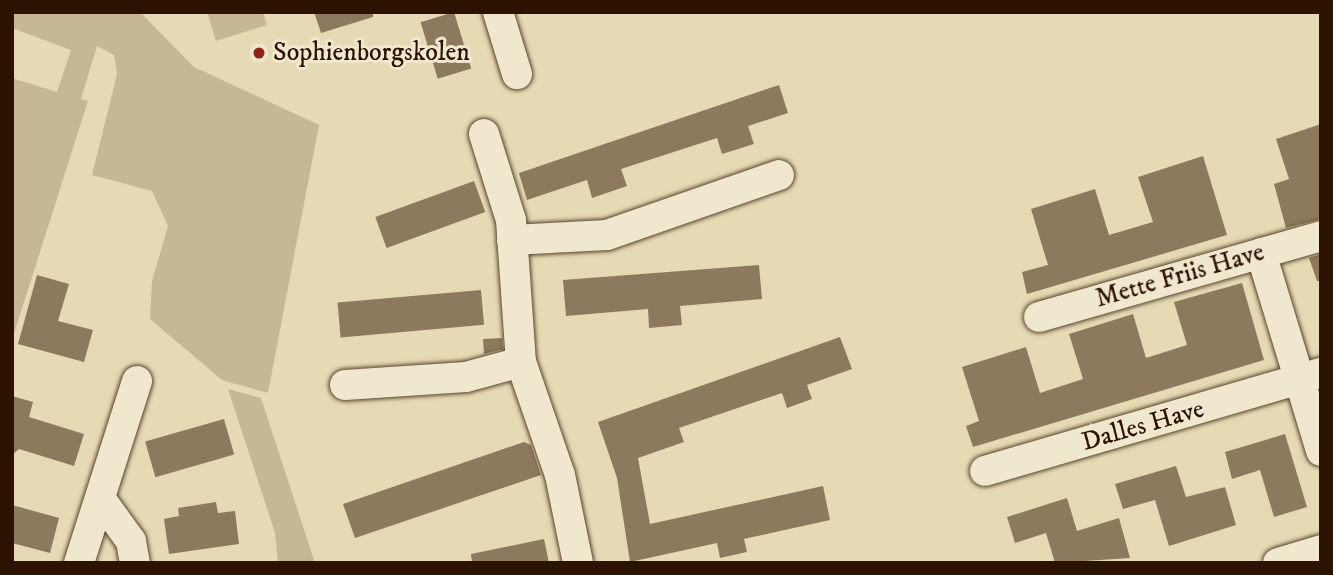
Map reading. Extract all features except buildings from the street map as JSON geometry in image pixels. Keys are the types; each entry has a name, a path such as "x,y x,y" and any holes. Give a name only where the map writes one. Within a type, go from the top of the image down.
{"street":[{"path":"498,12 517,74"},
{"path":"484,134 512,240 521,362 560,475 578,563"},
{"path":"512,240 607,235 779,176"},
{"name":"Mette Friis Have","path":"1039,317 1321,236"},
{"path":"1261,253 1311,377 1321,451"},
{"path":"345,385 466,377 521,362"},
{"name":"Dalles Have","path":"985,471 1311,377"},
{"path":"79,563 102,501 137,381"},
{"path":"102,501 131,541 135,563"},
{"path":"1278,563 1321,550"}],"shaded area":[{"path":"12,12 140,12 194,67 319,125 268,393 222,380 150,319 152,281 168,226 152,191 92,175 117,74 114,55 97,46 81,99 88,101 12,340 12,78 57,92 71,50 12,28"},
{"path":"207,12 263,12 267,25 216,41"},
{"path":"228,389 261,398 315,563 278,563 275,533"}],"place":[{"name":"Sophienborgskolen","path":"259,53"}]}
